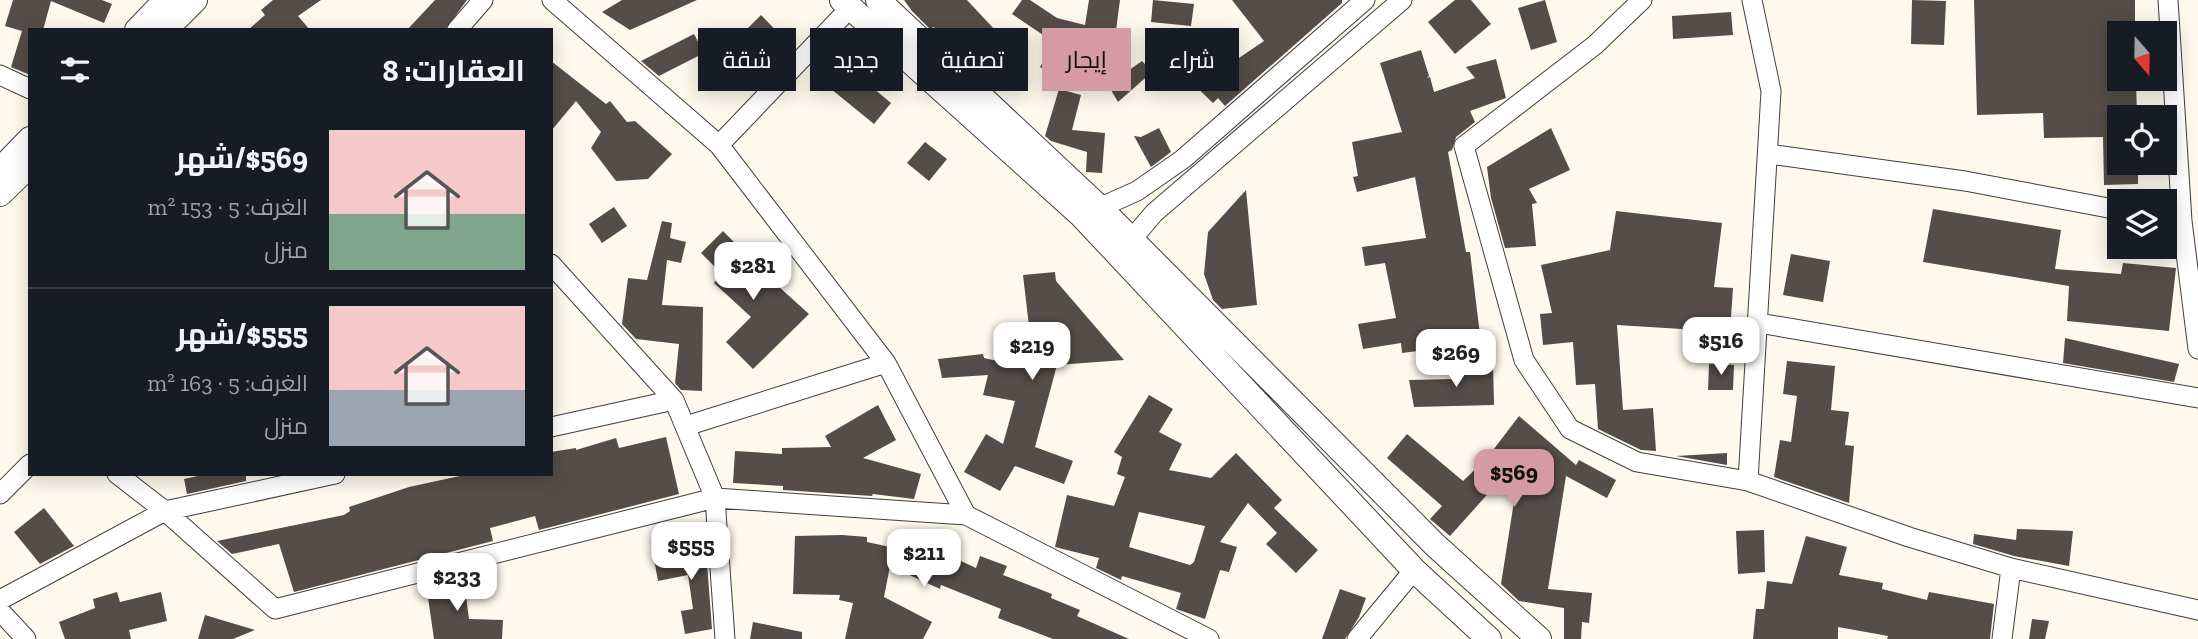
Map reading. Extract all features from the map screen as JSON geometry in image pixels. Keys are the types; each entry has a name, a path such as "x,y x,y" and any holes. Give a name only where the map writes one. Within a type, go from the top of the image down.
{"street":[{"path":"139,28 166,0"},
{"path":"167,28 195,0"},
{"path":"459,28 483,0"},
{"path":"552,0 719,145 886,363 966,515"},
{"path":"878,0 1128,249 1435,545 1539,639"},
{"path":"1091,212 1145,186 1183,159 1365,0"},
{"path":"1128,249 1154,213 1402,0"},
{"path":"1642,0 1595,45 1464,146 1524,360 1570,429 1637,462 1748,481 1909,537 2011,568 2198,610"},
{"path":"1748,481 1771,91 1752,0"},
{"path":"2168,0 2172,189"},
{"path":"719,145 846,4 1091,212"},
{"path":"0,75 28,88"},
{"path":"0,170 28,141"},
{"path":"1769,154 1965,180 2107,207"},
{"path":"0,194 28,167"},
{"path":"2177,241 2198,349"},
{"path":"1128,249 1414,570 1489,639"},
{"path":"553,266 674,400 686,426 715,498 725,639"},
{"path":"1759,323 2198,398"},
{"path":"686,426 886,363"},
{"path":"553,427 674,400"},
{"path":"0,494 28,466"},
{"path":"120,476 165,511 275,609 715,498 966,515 1209,639"},
{"path":"0,600 165,511 326,476"},
{"path":"2002,639 2011,568"},
{"path":"1357,639 1414,570"},
{"path":"0,611 26,639"}],"building":[{"path":"13,0 102,0 112,4 104,23 51,1 44,28 28,28 28,74 11,67 22,31 5,26"},
{"path":"273,0 321,0 298,16 308,28 250,28 265,15 261,10"},
{"path":"435,0 467,0 446,28 409,28"},
{"path":"622,0 697,0 630,30 602,12"},
{"path":"904,0 967,0 993,28 929,28"},
{"path":"1022,0 1030,0 1057,18 1085,25 1089,0 1120,0 1116,28 1042,28 1042,34 1012,14"},
{"path":"1153,0 1194,4 1191,26 1151,22"},
{"path":"1232,0 1342,0 1342,3 1225,106 1218,98 1213,103 1200,91 1239,91 1239,58 1264,41"},
{"path":"1455,0 1471,0 1491,24 1455,54 1428,22"},
{"path":"1545,0 1557,42 1531,50 1518,8"},
{"path":"1912,0 1946,1 1944,45 1911,44"},
{"path":"1974,0 2135,0 2135,21 2107,21 2107,91 2136,91 2137,105 2107,105 2107,175 2138,175 2138,184 2104,185 2103,137 2044,138 2043,113 1977,115"},
{"path":"1731,12 1733,35 1673,39 1672,16"},
{"path":"761,15 774,28 748,28"},
{"path":"694,34 698,42 698,56 659,76 641,61"},
{"path":"1421,50 1429,76 1427,78 1430,77 1434,92 1475,78 1466,67 1496,59 1506,98 1470,111 1475,122 1456,137 1452,150 1448,152 1466,252 1470,252 1481,343 1402,353 1401,343 1363,349 1358,324 1396,318 1385,263 1365,266 1362,247 1426,238 1415,177 1357,192 1353,177 1358,176 1352,142 1402,132 1380,63"},
{"path":"1142,61 1145,64 1145,78 1131,91 1131,69"},
{"path":"553,63 606,104 610,101 627,122 635,121 672,154 648,179 616,181 591,148 601,132 576,101 553,129"},
{"path":"833,91 877,91 891,103 874,124"},
{"path":"1058,91 1081,95 1072,130 1105,133 1102,173 1086,172 1087,152 1051,141 1045,136"},
{"path":"1112,91 1130,91 1118,102"},
{"path":"1159,128 1171,152 1151,167 1134,136 1141,137"},
{"path":"1551,128 1570,170 1529,189 1537,203 1532,204 1536,246 1505,248 1491,198 1487,167"},
{"path":"925,142 947,159 929,181 907,163"},
{"path":"1246,190 1257,305 1222,309 1213,300 1204,274 1208,232"},
{"path":"614,207 627,226 602,243 589,224"},
{"path":"1933,209 2061,230 2055,269 2121,274 2123,263 2176,268 2169,331 2067,321 2069,286 1923,262"},
{"path":"1616,211 1722,223 1714,287 1733,288 1730,332 1617,325 1623,410 1653,408 1656,451 1641,450 1598,429 1595,384 1576,385 1573,342 1543,345 1540,314 1552,313 1541,265 1610,250"},
{"path":"662,221 672,223 670,238 686,242 681,263 667,260 662,305 703,307 702,391 681,390 675,383 679,344 636,339 622,324 628,278 647,280"},
{"path":"723,231 738,246 736,248 809,314 753,369 726,342 751,317 714,283 722,274 701,253"},
{"path":"1791,254 1830,261 1823,302 1783,295"},
{"path":"1055,272 1056,281 1124,360 1057,365 1035,447 1073,461 1064,484 1015,466 1000,491 964,472 986,434 1003,444 1015,401 983,395 988,375 942,378 938,359 983,354 984,358 1034,369 1023,275"},
{"path":"2065,338 2179,364 2174,382 2063,363"},
{"path":"1787,361 1835,366 1831,410 1849,412 1845,445 1854,446 1849,503 1774,477 1780,440 1791,442 1797,396 1783,394"},
{"path":"1493,363 1494,405 1414,407 1409,380 1454,379 1453,371"},
{"path":"1709,364 1734,365 1733,390 1708,390"},
{"path":"1149,395 1173,409 1159,432 1182,444 1169,470 1211,478 1236,453 1282,500 1274,508 1318,550 1296,573 1266,544 1277,533 1248,503 1220,542 1237,547 1229,572 1220,570 1205,619 1176,609 1181,593 1122,576 1121,580 1096,568 1099,558 1055,547 1067,495 1114,506 1125,477 1117,474 1122,457 1114,452","holes":["1139,512 1205,526 1194,562 1190,565 1129,547"]},
{"path":"878,405 896,440 863,458 921,474 914,499 873,494 783,490 783,486 733,483 735,451 782,454 782,448 831,447 825,436"},
{"path":"1519,416 1576,465 1579,460 1616,480 1607,498 1566,476 1548,589 1592,593 1589,623 1582,622 1581,639 1564,639 1564,608 1519,601 1501,584 1521,457 1450,536 1430,519 1442,506 1387,458 1407,434 1463,481 1487,458"},
{"path":"666,437 679,494 539,530 535,516 490,528 493,541 294,592 279,544 232,554 217,541 344,515 350,511 349,507 409,487 460,476 553,476 553,452 576,450 616,438 619,448"},
{"path":"1727,453 1727,465 1676,456"},
{"path":"198,476 246,476 246,481 187,494 184,479"},
{"path":"44,508 74,546 40,564 14,532"},
{"path":"2017,529 2073,531 2069,566 2014,556 1973,544 1974,534 2016,540"},
{"path":"1764,530 1765,572 1738,574 1736,531"},
{"path":"795,536 867,537 867,542 927,555 931,547 976,568 980,556 1007,566 1003,575 1052,594 1051,598 1080,610 1077,616 1129,639 1053,639 998,618 1001,609 941,585 940,589 890,566 884,597 932,622 923,639 845,639 853,603 839,600 840,595 793,594"},
{"path":"1806,536 1847,547 1839,575 1883,583 1882,589 1927,600 1929,592 1994,604 1990,639 1887,639 1888,636 1838,627 1838,639 1753,639 1756,609 1764,609 1767,581 1792,584"},
{"path":"705,537 712,629 685,634 681,611 693,609 688,575 658,581 654,559 685,553 684,540"},
{"path":"463,574 469,619 503,620 502,639 434,639 426,584"},
{"path":"1340,589 1366,598 1359,617 1345,639 1322,639"},
{"path":"117,592 120,602 161,592 167,621 129,630 131,639 65,639 59,622 95,608 93,599"},
{"path":"205,615 255,630 233,639 198,639"},
{"path":"2032,619 2049,621 2045,639 2029,639"},
{"path":"753,622 802,632 802,639 750,639"}]}
